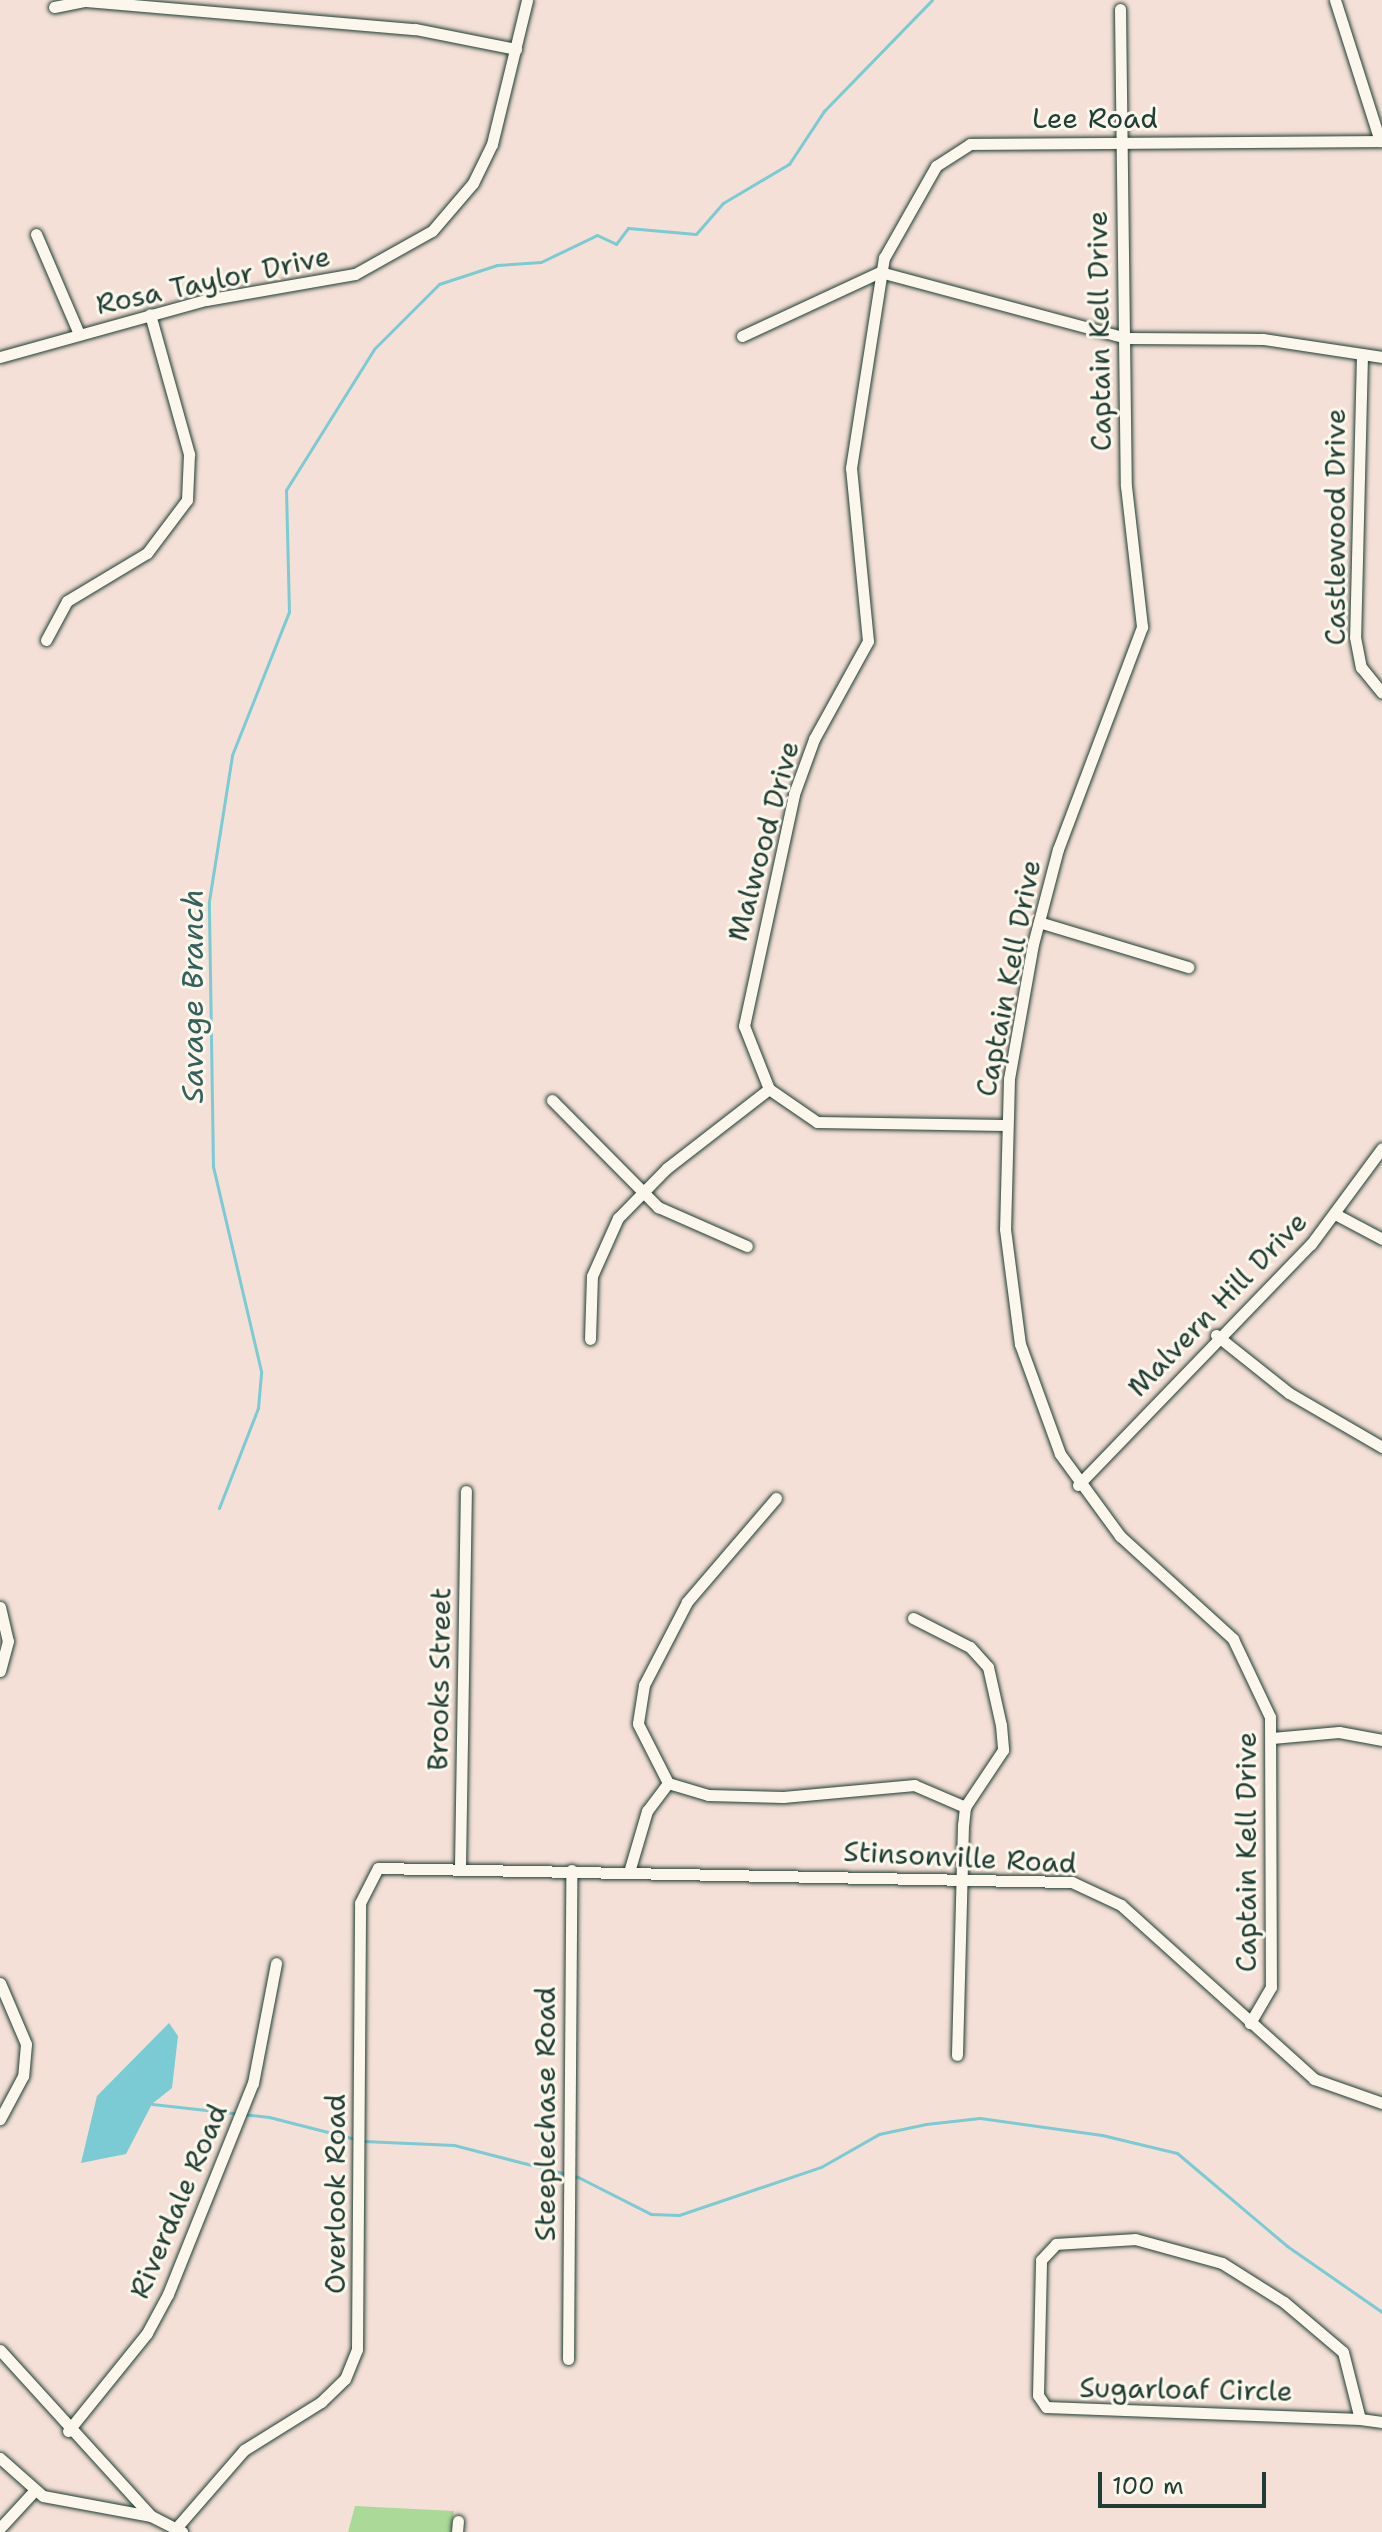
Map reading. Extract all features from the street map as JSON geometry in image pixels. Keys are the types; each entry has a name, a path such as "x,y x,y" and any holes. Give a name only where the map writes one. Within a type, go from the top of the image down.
{"street":[{"path":"54,7 86,1 415,29 516,49 527,0"},
{"path":"1335,0 1381,141"},
{"name":"Captain Kell Drive","path":"1120,9 1118,142 1126,338 1126,486 1142,627 1058,849 1039,922 1005,1125 1005,1229 1020,1344 1045,1425 1078,1485 1120,1536 1233,1639 1260,1687 1272,1738 1271,1987 1250,2023"},
{"name":"Rosa Taylor Drive","path":"0,357 150,314 327,282 429,233 473,183 503,111 516,49"},
{"name":"Lee Road","path":"880,272 936,166 960,147 1118,142 1381,141"},
{"path":"36,234 79,334"},
{"path":"742,336 880,272 1126,338 1263,339 1382,357"},
{"name":"Malwood Drive","path":"880,272 851,468 868,641 834,698 794,794 746,997 748,1049 769,1089 817,1122 1005,1125"},
{"path":"46,640 67,601 147,553 187,500 189,454 150,314"},
{"name":"Castlewood Drive","path":"1362,355 1355,637 1361,667 1382,693"},
{"path":"1039,922 1188,967"},
{"path":"590,1339 595,1267 640,1191 769,1089"},
{"path":"552,1100 640,1191 696,1229 747,1246"},
{"name":"Malvern Hill Drive","path":"1078,1485 1216,1335 1335,1214 1382,1148"},
{"path":"1335,1214 1382,1239"},
{"path":"1216,1335 1289,1393 1382,1447"},
{"name":"Brooks Street","path":"460,1867 466,1491"},
{"path":"776,1498 687,1602 644,1685 638,1724 668,1783 708,1795 783,1797 914,1785 965,1807"},
{"path":"0,1607 8,1641 0,1671"},
{"path":"913,1618 970,1647 997,1689 1003,1750 965,1807 960,1880 957,2055"},
{"path":"1272,1738 1339,1732 1382,1740"},
{"path":"629,1872 647,1811 668,1783"},
{"name":"Overlook Road","path":"180,2530 244,2450 321,2402 349,2369 358,2322 361,1891 378,1868 392,1864 460,1867"},
{"name":"Stinsonville Road","path":"460,1867 1072,1882 1100,1891 1314,2079 1382,2103"},
{"name":"Steeplechase Road","path":"568,2359 571,1870"},
{"name":"Riverdale Road","path":"68,2431 147,2333 168,2294 253,2083 276,1963"},
{"path":"0,1983 20,2018 26,2053 18,2090 0,2119"},
{"name":"Sugarloaf Circle","path":"1360,2419 1343,2352 1222,2263 1135,2239 1056,2244 1041,2260 1038,2395 1051,2410 1382,2422"},
{"path":"0,2350 68,2431 151,2516"},
{"path":"0,2458 35,2490 151,2516 180,2530"},
{"path":"0,2528 35,2490"}],"green space":[{"path":"355,2506 454,2511 451,2532 348,2532"}],"water":[{"path":"169,2023 178,2036 172,2088 152,2104 126,2154 81,2163 97,2096"}],"waterway":[{"name":"Savage Branch","path":"219,1508 258,1408 261,1371 213,1166 209,901 232,755 289,612 286,490 374,349 439,284 497,265 541,262 597,235 616,244 628,228 696,234 723,203 789,164 824,111 932,0"},
{"path":"152,2104 269,2117 355,2139"},
{"path":"363,2141 454,2145 578,2177 651,2214 679,2215 821,2167 879,2134 926,2124 980,2118 1102,2135 1177,2153 1287,2246 1382,2312"}]}
